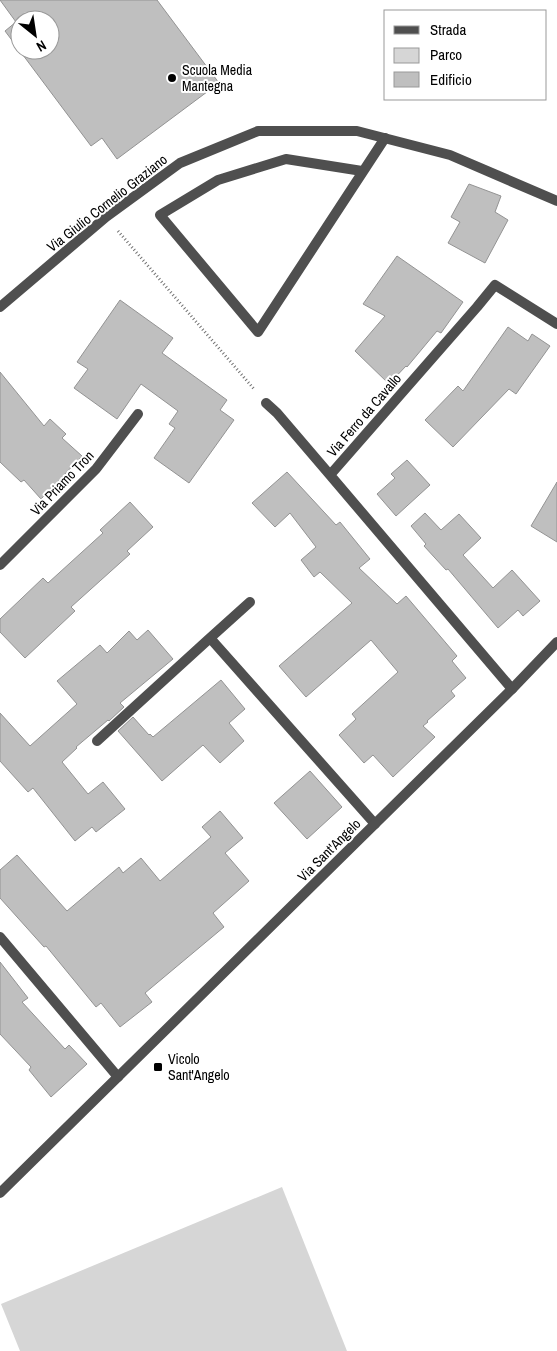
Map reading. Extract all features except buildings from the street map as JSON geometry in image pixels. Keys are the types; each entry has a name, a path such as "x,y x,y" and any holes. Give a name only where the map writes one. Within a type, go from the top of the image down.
{"street":[{"name":"Via Giulio Cornelio Graziano","path":"0,308 106,217 180,163 258,131 357,131 450,154 557,201"},
{"path":"362,170 286,159 218,180 160,215 258,332 384,138"},
{"name":"Via Ferro da Cavallo","path":"512,689 330,475 495,285 557,324"},
{"path":"266,403 277,413 330,475"},
{"name":"Via Priamo Tron","path":"0,565 96,469 138,414"},
{"path":"97,741 250,602"},
{"path":"210,638 374,824"},
{"name":"Via Sant'Angelo","path":"0,1193 512,689 557,642"},
{"path":"0,937 118,1077"}],"path":[{"path":"106,217 266,403"}],"green space":[{"path":"282,1187 347,1351 20,1351 1,1304"}],"place":[{"name":"Scuola Media Mantegna","path":"172,78"},
{"name":"Vicolo Sant'Angelo","path":"158,1067"}]}
